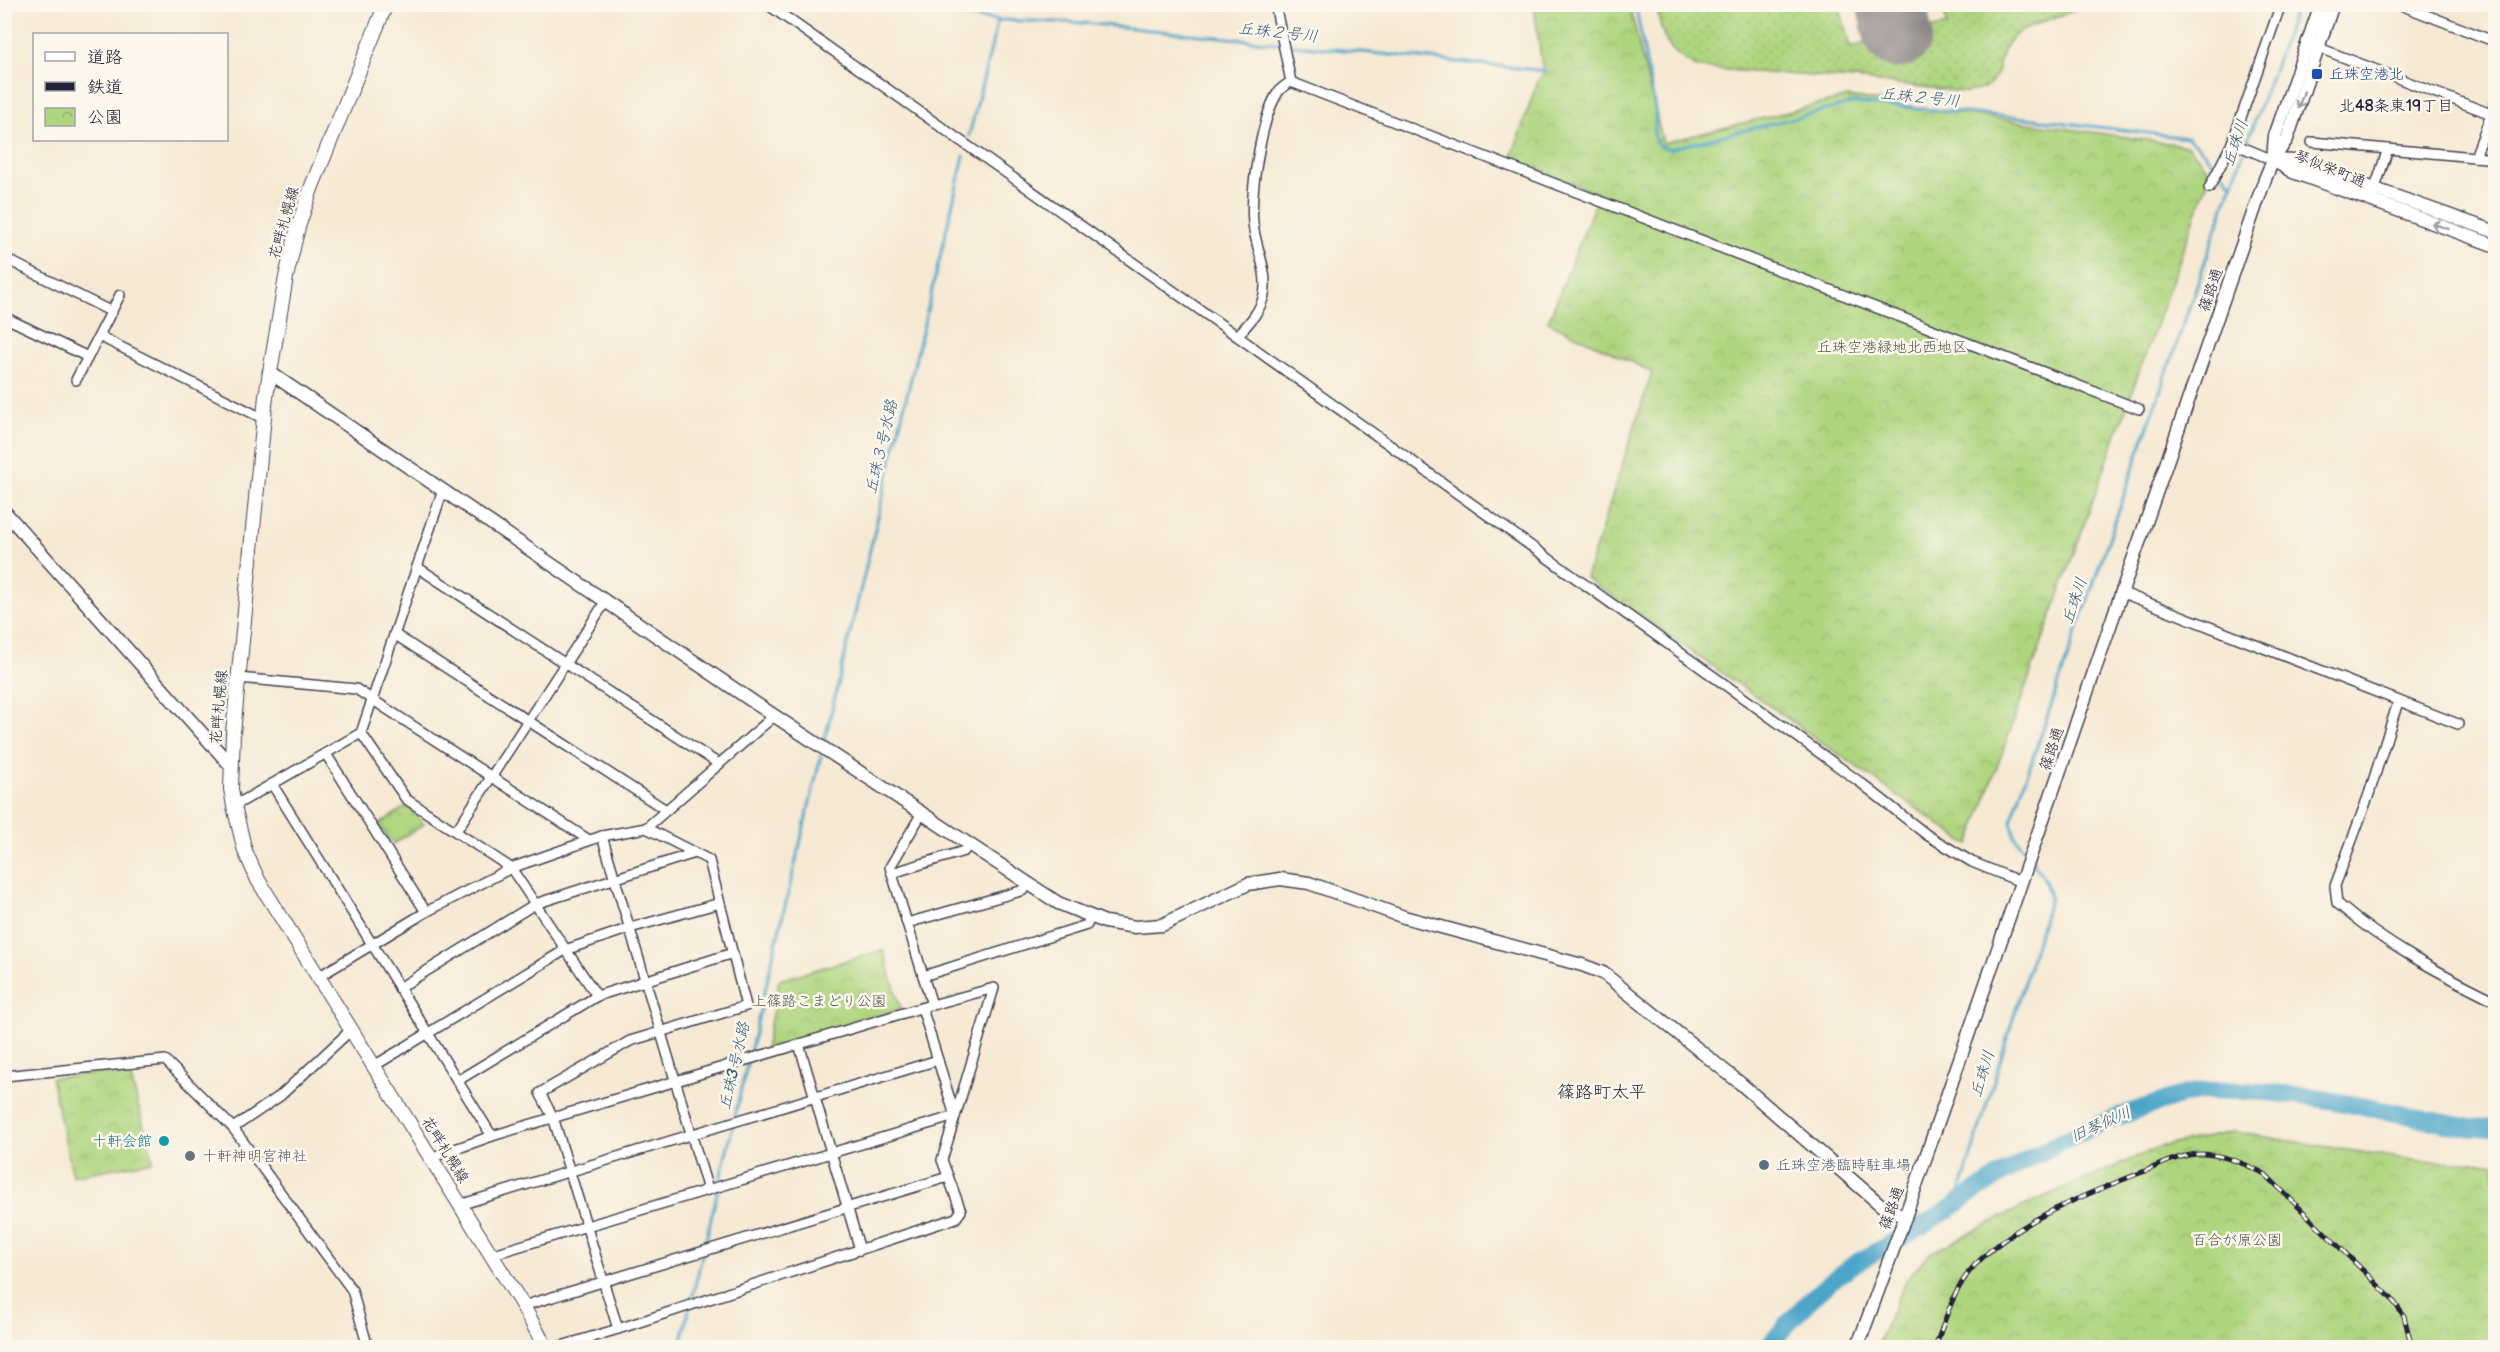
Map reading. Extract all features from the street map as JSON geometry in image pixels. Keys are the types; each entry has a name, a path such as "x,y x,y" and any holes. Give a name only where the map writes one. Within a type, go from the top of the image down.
{"main road":[{"name":"花畔札幌線","path":"386,4 312,186 298,227 286,277 269,372 238,678 231,767 234,806 245,851 258,880 523,1306 546,1347"}],"street":[{"path":"766,4 1237,336 1844,771 1927,836 1972,862 2023,876"},
{"path":"1275,4 1291,82"},
{"path":"2209,189 2235,144 2282,4"},
{"name":"篠路通","path":"2313,46 2321,4"},
{"name":"篠路通","path":"1857,1347 1904,1219 2273,160 2275,136 2333,4"},
{"path":"2398,4 2496,42"},
{"path":"2313,46 2491,114"},
{"path":"1237,336 1260,309 1265,292 1263,264 1253,223 1254,189 1267,113 1278,91 1291,82"},
{"path":"1291,82 2139,409"},
{"path":"2475,157 2496,101"},
{"path":"2312,142 2496,159"},
{"path":"2235,144 2273,160"},
{"path":"2370,202 2388,149"},
{"name":"琴似栄町通","path":"2273,160 2296,161 2496,232"},
{"name":"琴似栄町通","path":"2273,160 2293,172 2370,202 2496,246"},
{"path":"4,258 112,312"},
{"path":"76,380 120,295"},
{"path":"4,317 88,357"},
{"path":"99,336 264,419"},
{"path":"269,372 774,716 1058,903 1090,917 1135,927 1162,925 1248,884 1280,879 1309,883 1404,917 1582,965 1602,973 1740,1083 1882,1206 1904,1219"},
{"path":"234,806 361,734 443,490"},
{"path":"4,511 231,767"},
{"path":"417,567 719,764"},
{"path":"2123,593 2458,724"},
{"path":"456,831 606,601"},
{"path":"394,634 529,719 666,810"},
{"path":"238,678 356,689 589,840"},
{"path":"2398,702 2369,795 2335,886 2337,903 2365,927 2424,965 2496,1001"},
{"path":"318,977 426,912 511,868 602,836 646,828 774,716"},
{"path":"361,734 406,799 511,868 597,996"},
{"path":"326,754 426,912"},
{"path":"272,784 492,1136"},
{"path":"922,813 890,867 923,976 938,1060 956,1116"},
{"path":"618,1329 553,1117 540,1093 630,1041 746,1006 710,860 646,828"},
{"path":"602,836 691,1134 714,1188"},
{"path":"891,873 964,851 968,844"},
{"path":"399,988 535,904 695,853"},
{"path":"907,923 1024,890 1028,883"},
{"path":"374,1066 565,950 630,928 720,903"},
{"path":"923,976 1087,925 1090,917"},
{"path":"457,1081 597,996 733,953"},
{"path":"430,1158 553,1117 994,988 942,1160 961,1211 956,1218 618,1329 555,1347"},
{"path":"233,1128 280,1096 351,1030"},
{"path":"799,1044 860,1250"},
{"path":"4,1077 165,1060 233,1128 352,1290 368,1347"},
{"path":"459,1205 938,1060"},
{"path":"490,1255 956,1116"},
{"path":"523,1306 948,1177"}],"green space":[{"name":"丘珠空港緑地北西地区","path":"1629,4 1663,143 1848,97 2188,146 2211,172 1969,845 1586,578 1652,372 1548,322 1599,194 1511,159 1538,80 1543,74 1534,5"},
{"path":"1656,5 1839,5 1850,47 1947,25 1942,5 2085,5 2033,25 2015,35 2003,50 1993,81 1979,90 1965,92 1855,79 1699,68 1679,56 1667,43"},
{"path":"407,806 424,824 393,844 378,825"},
{"name":"上篠路こまどり公園","path":"883,950 901,1009 765,1050 779,980"},
{"path":"129,1071 153,1161 73,1176 51,1078"},
{"name":"百合が原公園","path":"2233,1132 2419,1161 2495,1163 2495,1347 1876,1347 1908,1277 1930,1253 2024,1206 2159,1147"}],"waterway":[{"name":"丘珠２号川","path":"864,4 998,20 1083,23 1546,71"},
{"name":"丘珠２号川","path":"1635,4 1656,113 1654,136 1658,145 1670,149 1854,103 2026,118 2187,138 2197,145 2232,184"},
{"name":"丘珠川","path":"2027,854 2015,837 2011,821 2232,184 2297,4"},
{"name":"丘珠３号水路","path":"969,136 998,20"},
{"name":"丘珠３号水路","path":"824,743 964,156"},
{"name":"丘珠3号水路","path":"734,1119 821,756"},
{"name":"丘珠川","path":"1956,1205 2050,898 2045,880 2033,862"},
{"name":"旧琴似川","path":"1767,1348 1818,1293 1853,1265 1930,1221 2000,1175 2073,1136 2123,1115 2177,1097 2206,1091 2272,1093 2339,1102 2472,1128 2496,1127"},
{"name":"丘珠3号水路","path":"719,1183 733,1125"},
{"name":"丘珠3号水路","path":"691,1303 718,1189"},
{"name":"丘珠3号水路","path":"680,1348 689,1309"}],"runway":[{"path":"1891,4 1898,34"}],"railway":[{"path":"1935,1348 1961,1284 1974,1266 2010,1235 2074,1200 2170,1161 2200,1154 2234,1160 2265,1174 2391,1298 2404,1316 2412,1348"}],"place":[{"name":"丘珠空港北","path":"2317,74"},
{"name":"十軒会館","path":"164,1141"},
{"name":"十軒神明宮神社","path":"190,1156"},
{"name":"丘珠空港臨時駐車場","path":"1764,1165"}],"district":[{"name":"北48条東19丁目","path":"2396,106"},
{"name":"篠路町太平","path":"1602,1092"}]}
